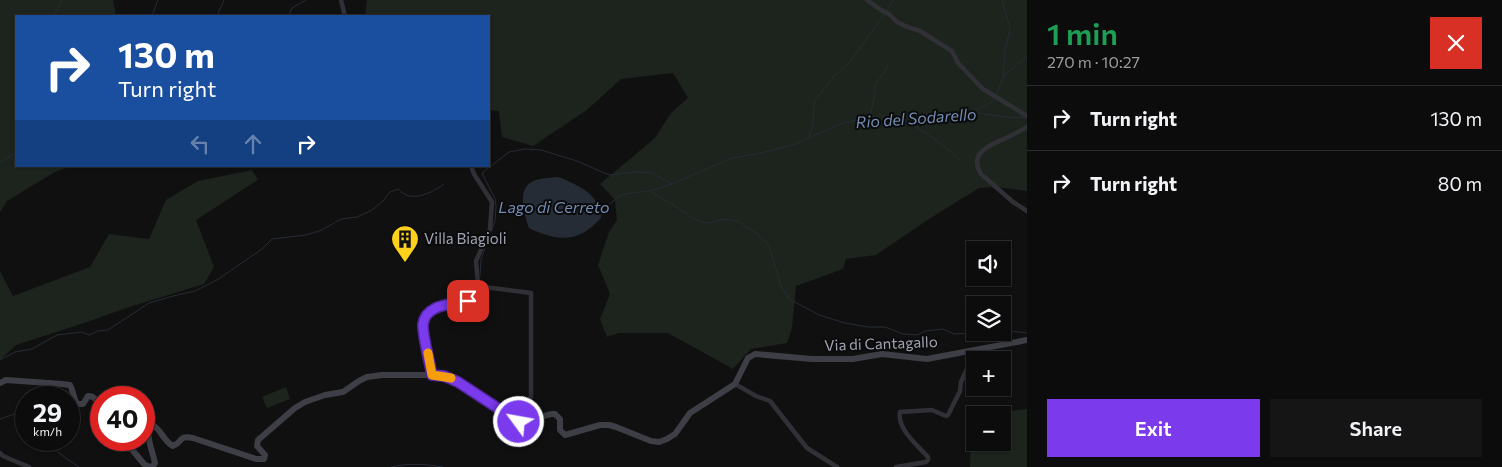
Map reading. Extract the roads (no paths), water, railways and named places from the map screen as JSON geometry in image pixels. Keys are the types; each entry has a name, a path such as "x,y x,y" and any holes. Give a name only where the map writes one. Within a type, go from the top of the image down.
{"street":[{"path":"341,0 345,15"},
{"path":"867,0 889,14 897,22 920,31 952,52 958,63 983,89 1027,116"},
{"path":"1027,127 986,147 980,154 977,163 981,174 1013,202 1027,211"},
{"path":"432,375 422,326 425,317 432,309 443,305 468,301 476,294 478,285 476,262 490,229 492,202 471,167"},
{"path":"478,285 531,293 531,398 513,418"},
{"name":"Via di Cantagallo","path":"735,384 748,358 755,354 812,359 853,359 888,354 928,359 1027,340"},
{"path":"896,467 926,462 928,460 928,457 904,431 899,418 900,412 932,410 946,416 948,415 960,391 961,382 966,371"},
{"path":"155,426 169,444 173,446 184,436 261,460 264,459 265,454 257,446 258,440 295,408 305,402 325,395 343,392 359,381 375,376 396,374 432,375 444,376 458,382 519,422 531,422 555,414 560,420 560,430 564,435 600,426 609,426 659,442 675,434 690,413 735,384 756,396 770,401 807,448 837,467"},
{"path":"0,383 6,380 70,386 74,391 74,400 77,404 83,404 88,396 90,396"},
{"path":"133,451 149,467 155,463 152,451"},
{"path":"0,453 29,467"}],"water":[{"name":"Lago di Cerreto","path":"558,177 573,183 587,192 597,203 600,210 601,218 593,226 576,236 568,238 550,236 529,228 524,211 524,192 530,183 543,178"}],"waterway":[{"path":"54,15 62,0"},
{"path":"152,15 158,0"},
{"path":"217,15 224,0"},
{"path":"288,15 292,8 306,0"},
{"name":"Rio del Sodarello","path":"887,10 893,0"},
{"path":"997,94 1003,77 1005,51 1010,28 1002,0"},
{"name":"Rio del Sodarello","path":"809,136 813,125 814,102 834,76 850,62 885,13"},
{"path":"1003,77 1027,57"},
{"path":"870,117 876,83 888,65"},
{"path":"971,111 988,105 995,98"},
{"name":"Rio del Sodarello","path":"601,209 621,195 650,191 672,184 729,159 795,144 840,124 870,117 970,112 1026,118"},
{"path":"898,117 931,136 960,161"},
{"path":"490,167 509,152 525,149 541,150 577,161 609,175 637,172 652,173 672,184"},
{"path":"0,162 15,154"},
{"path":"480,275 481,259 495,221 495,199 482,173 490,167"},
{"path":"0,360 15,352 32,349 57,335 82,332 89,335 98,331 108,330 149,303 195,291 217,280 262,249 272,239 306,235 322,230 341,219 357,217 372,210 390,192 398,189 408,196 418,196 444,184"},
{"path":"651,192 693,219 706,223 725,219 739,222 756,233 769,245 781,286 789,299 819,315 845,323 868,327 885,327 903,334 917,335 925,331 943,329 954,334 966,333"},
{"path":"1011,331 1027,333"},
{"path":"0,419 15,414"},
{"path":"57,451 79,467"},
{"path":"391,467 417,464 443,467"}],"place":[{"name":"Villa Biagioli","path":"405,263"}]}
